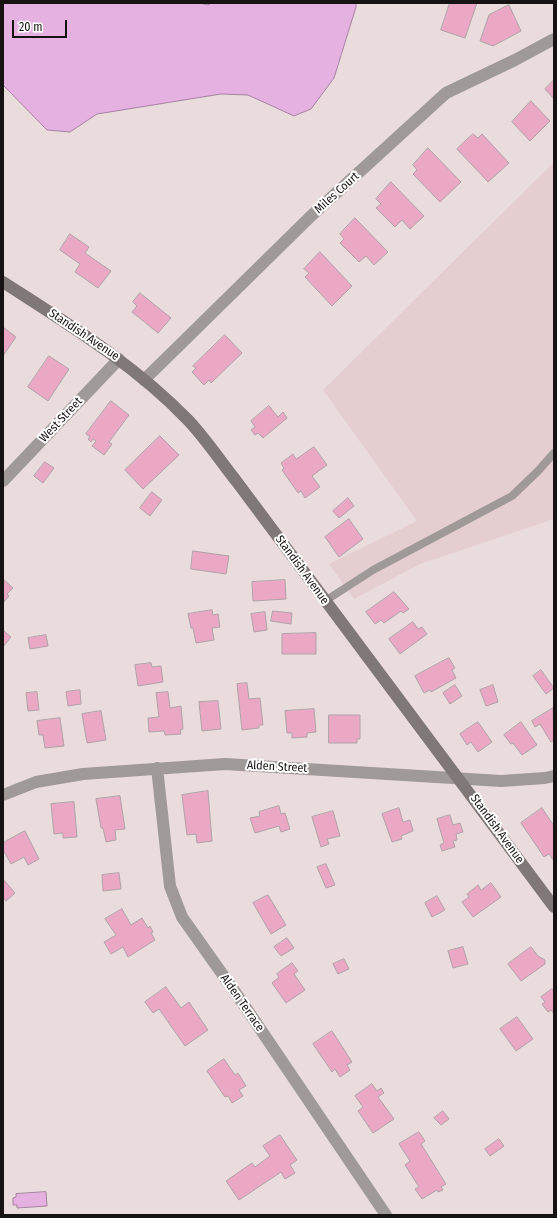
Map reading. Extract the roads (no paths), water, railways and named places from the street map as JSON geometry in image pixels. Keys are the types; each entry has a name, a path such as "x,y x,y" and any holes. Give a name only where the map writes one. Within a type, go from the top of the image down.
{"street":[{"name":"Miles Court","path":"144,380 311,216 446,93 515,60 554,39"},
{"name":"Standish Avenue","path":"3,282 95,340 144,380 188,420 237,482 554,907"},
{"name":"West Street","path":"3,481 119,359"},
{"name":"Alden Street","path":"4,793 36,782 83,774 225,764 501,780 545,778 554,776"},
{"name":"Alden Terrace","path":"157,768 170,886 182,917 242,1002 386,1215"}],"lane":[{"path":"325,601 373,570 512,496 554,453"}]}
